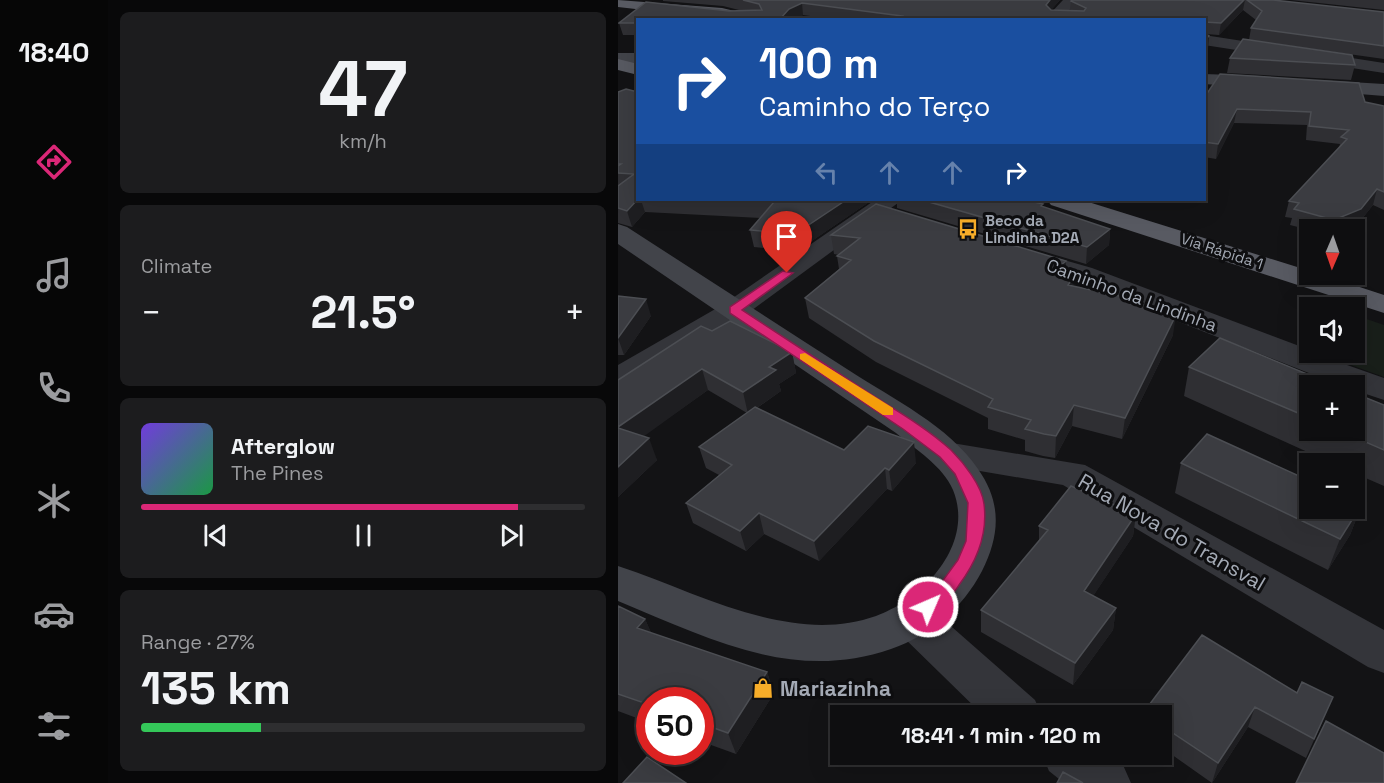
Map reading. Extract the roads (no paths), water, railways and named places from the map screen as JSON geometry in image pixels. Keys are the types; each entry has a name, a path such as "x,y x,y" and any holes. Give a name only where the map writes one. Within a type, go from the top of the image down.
{"highway":[{"path":"618,3 711,12 743,18"},
{"path":"618,8 706,18"},
{"path":"618,52 636,57"},
{"path":"618,64 636,69"},
{"name":"Via Rápida 1","path":"1062,201 1384,304"},
{"name":"Via Rápida 1","path":"1119,201 1299,257"},
{"path":"1365,278 1384,285"}],"main road":[{"path":"618,58 636,58"},
{"path":"1206,79 1280,84"},
{"path":"1302,85 1384,90"},
{"path":"618,232 908,425 946,454 961,471 976,503 975,541 965,564 942,595 913,619 887,632 856,640 823,644 756,636 618,583"}],"street":[{"path":"1055,18 1064,5 1074,0"},
{"path":"1206,40 1384,68"},
{"path":"618,379 734,310 883,206 911,222"},
{"name":"Caminho da Lindinha","path":"1002,250 1082,274 1384,390"},
{"name":"Rua Nova do Transval","path":"946,454 1072,474 1384,653"},
{"path":"913,619 1006,705"},
{"path":"1081,765 1105,783"}],"place":[{"name":"Beco da Lindinha D2A","path":"968,229"},
{"name":"Mariazinha","path":"763,688"}]}
